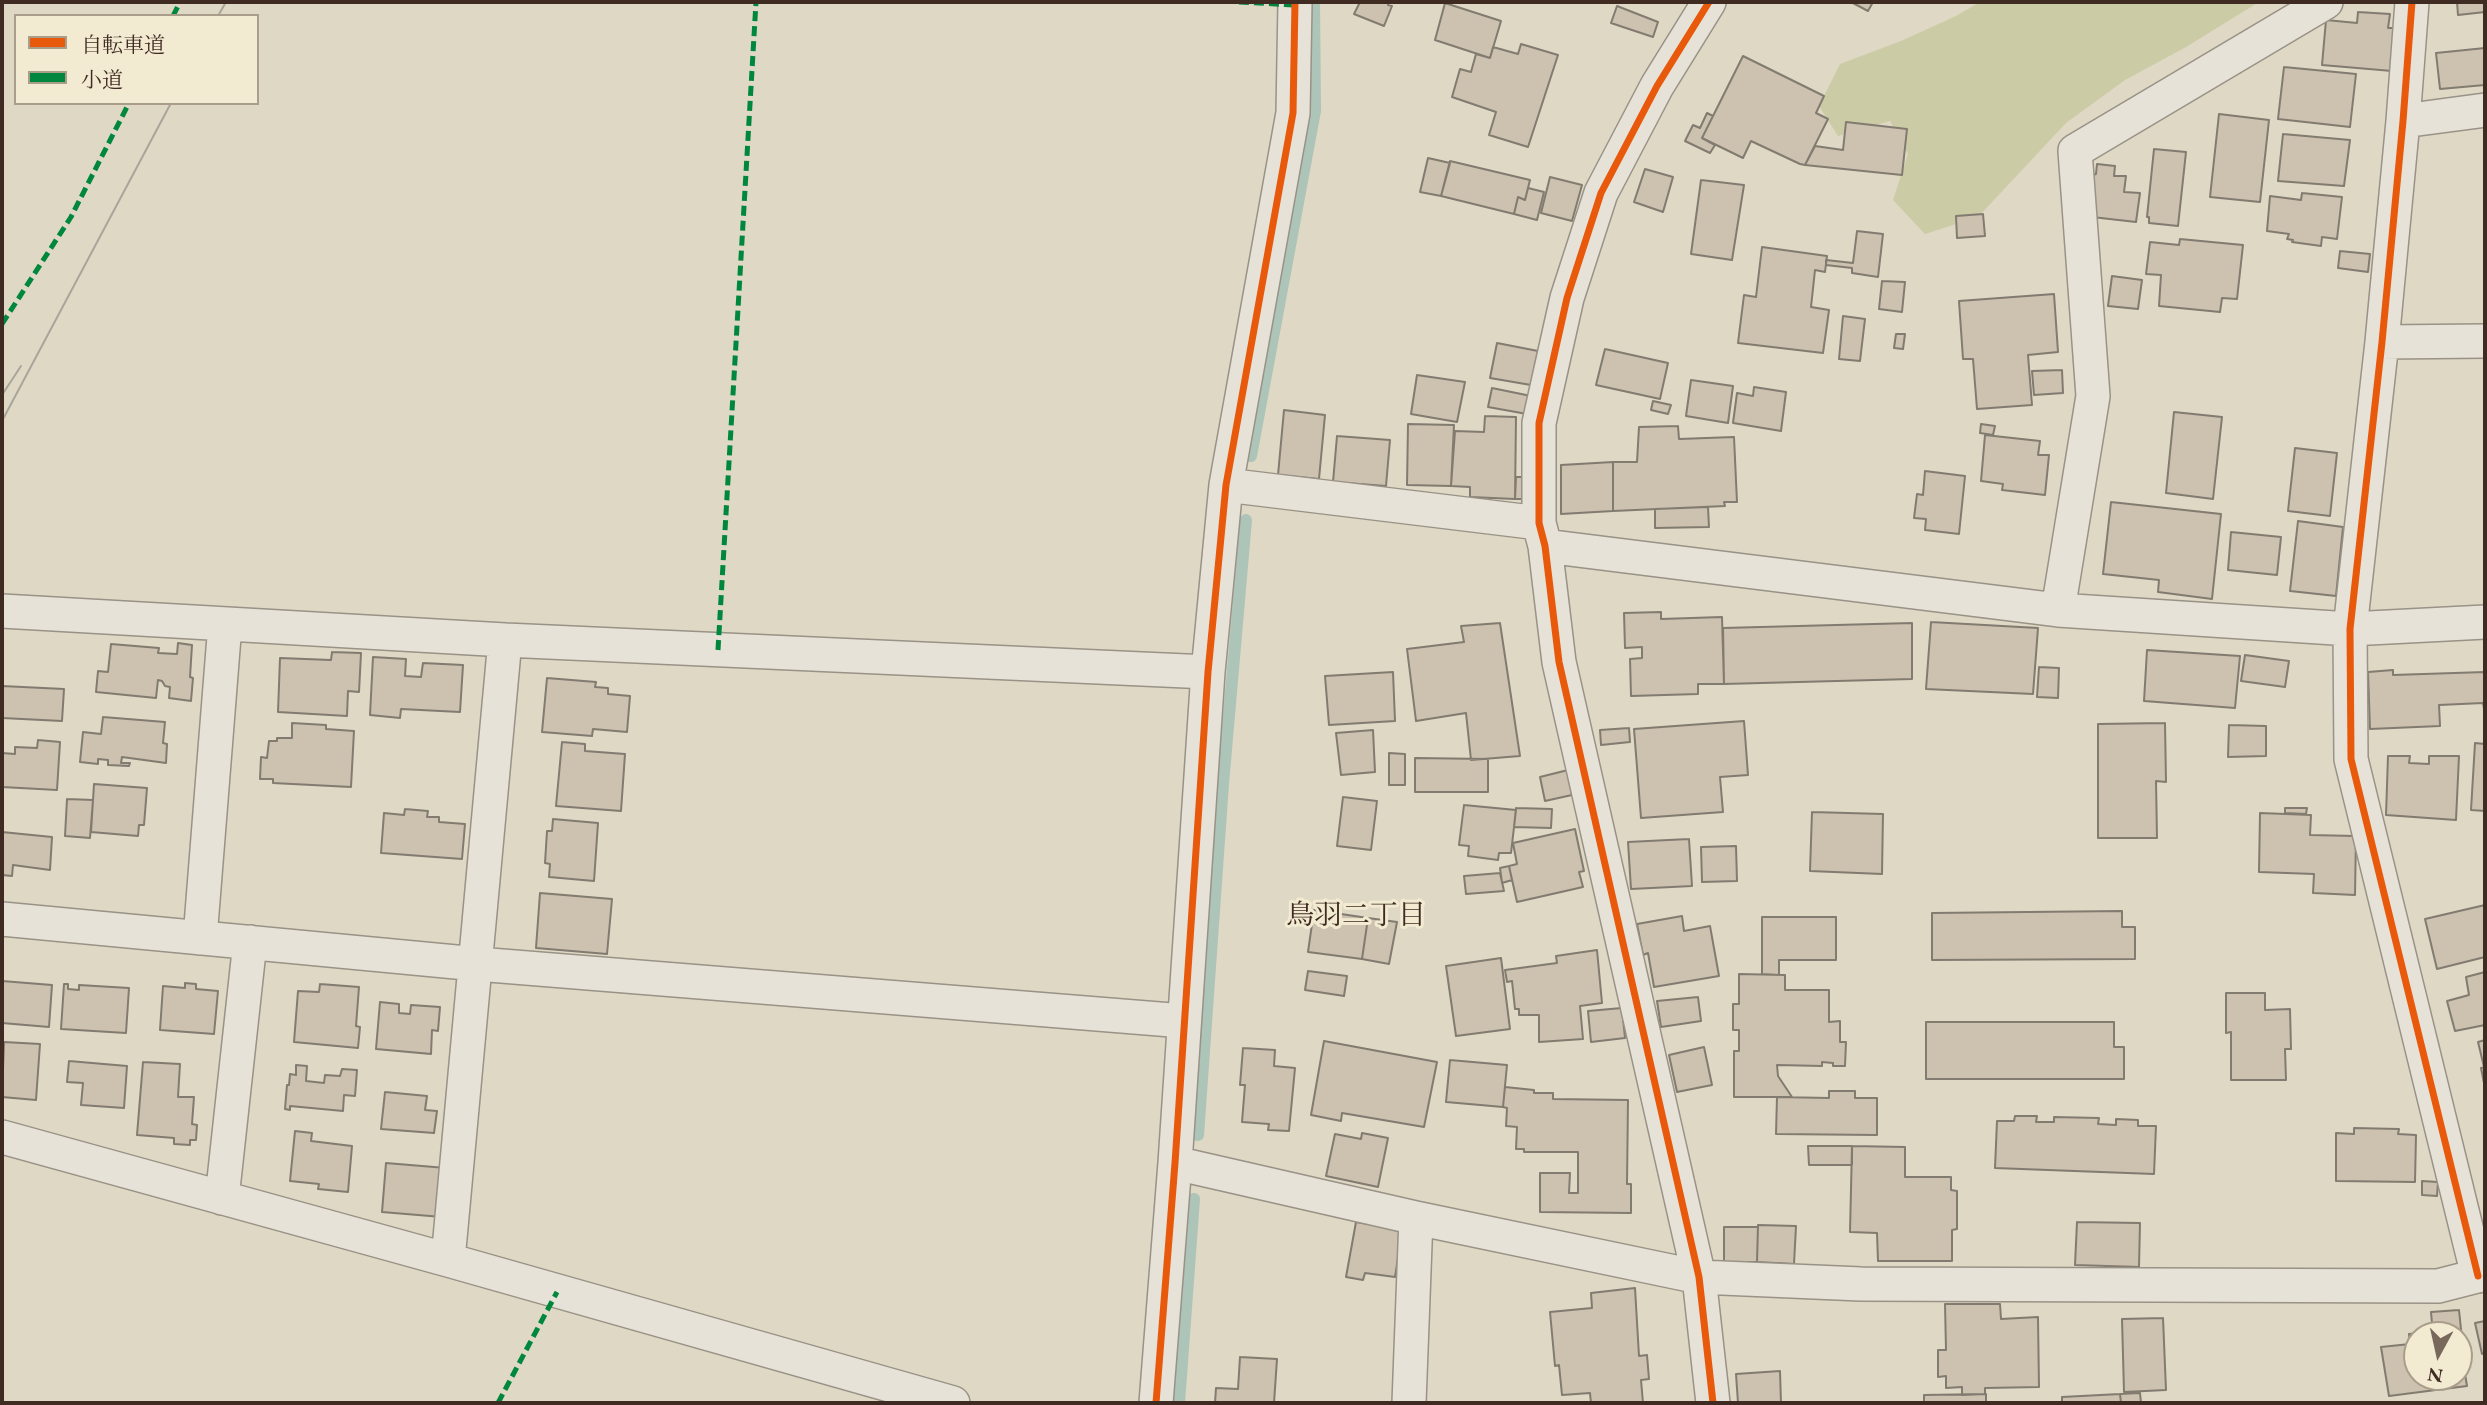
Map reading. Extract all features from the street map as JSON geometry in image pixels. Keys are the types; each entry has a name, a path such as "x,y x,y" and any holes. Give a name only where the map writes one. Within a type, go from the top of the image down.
{"street":[{"path":"1156,1403 1208,672 1226,485 1293,114 1295,2"},
{"path":"1709,2 1657,86 1601,193 1567,298 1539,423 1542,535 1559,662 1699,1277 1713,1403"},
{"path":"2057,610 2093,396 2075,151 2326,2"},
{"path":"1175,1163 1416,1218 1699,1277 1861,1284 2438,1286 2482,1275 2351,759 2350,629 2382,342 2412,2"},
{"path":"2403,121 2485,110"},
{"path":"2382,342 2485,341"},
{"path":"1226,485 1542,535 2057,610 2350,629 2485,622"},
{"path":"2,611 505,640 1208,672"},
{"path":"200,938 225,624"},
{"path":"448,1260 505,640"},
{"path":"2,919 477,964 1184,1021"},
{"path":"222,1198 250,942"},
{"path":"2,1137 953,1403"},
{"path":"1409,1403 1416,1218"}],"green space":[{"path":"1980,2 2259,2 2186,47 2125,80 2066,123 1978,217 1925,234 1893,200 1908,154 1890,121 1838,136 1819,106 1840,64 1901,41"}],"building":[{"path":"1360,2 1389,2 1388,5 1392,6 1384,26 1354,14"},
{"path":"1851,2 1873,2 1868,11"},
{"path":"2457,2 2485,2 2485,12 2458,15"},
{"path":"1445,3 1501,21 1490,58 1435,40"},
{"path":"1617,6 1658,22 1653,37 1611,23"},
{"path":"2358,12 2390,14 2388,28 2397,28 2392,71 2322,65 2326,20 2357,23"},
{"path":"1521,44 1558,55 1528,147 1489,135 1496,112 1452,97 1460,69 1471,72 1476,54 1490,58 1493,47 1518,54"},
{"path":"2485,48 2485,85 2440,89 2436,53"},
{"path":"1743,56 1824,96 1816,113 1828,119 1805,165 1751,141 1743,158 1702,138"},
{"path":"2284,67 2356,74 2350,127 2278,119"},
{"path":"1707,113 1713,116 1702,138 1715,145 1710,153 1685,141 1693,125 1700,128"},
{"path":"2219,114 2269,120 2260,202 2210,197"},
{"path":"1846,122 1907,129 1902,175 1805,165 1815,146 1843,150"},
{"path":"2283,134 2350,140 2344,186 2278,181"},
{"path":"2154,149 2186,152 2178,226 2149,223 2147,217"},
{"path":"1428,158 1450,163 1441,196 1420,192"},
{"path":"1450,161 1530,180 1525,200 1518,197 1514,214 1441,196"},
{"path":"2097,164 2115,166 2114,176 2126,176 2124,192 2140,193 2136,222 2092,217 2093,175 2096,174"},
{"path":"1645,169 1673,177 1663,212 1634,202"},
{"path":"1550,177 1582,185 1572,221 1541,213"},
{"path":"1701,180 1744,185 1732,260 1691,254"},
{"path":"1528,188 1544,192 1537,220 1514,214 1518,197 1525,200"},
{"path":"2302,193 2342,197 2337,239 2322,237 2321,246 2292,242 2293,240 2287,239 2289,234 2267,231 2270,196 2301,200"},
{"path":"1983,214 1985,236 1957,238 1956,216"},
{"path":"1857,231 1883,234 1878,277 1852,273 1852,268 1826,265 1826,260 1853,263"},
{"path":"2180,239 2243,245 2237,299 2222,298 2220,312 2159,306 2161,275 2146,274 2150,242 2179,245"},
{"path":"1762,247 1827,256 1825,272 1815,270 1811,307 1829,310 1823,353 1738,343 1744,295 1756,297"},
{"path":"2340,251 2370,254 2368,272 2338,268"},
{"path":"2112,276 2142,280 2138,309 2108,306"},
{"path":"1882,281 1905,282 1902,312 1879,309"},
{"path":"2054,294 2058,352 2028,355 2032,405 1977,409 1973,359 1963,359 1959,301"},
{"path":"1843,316 1865,319 1860,361 1839,359"},
{"path":"1896,334 1905,334 1903,349 1894,348"},
{"path":"1497,343 1538,351 1531,385 1490,378"},
{"path":"1605,349 1668,363 1660,399 1596,385"},
{"path":"2062,370 2063,393 2034,395 2032,371"},
{"path":"1417,375 1465,382 1457,422 1411,414"},
{"path":"1691,380 1733,386 1728,423 1686,416"},
{"path":"1754,387 1786,392 1781,431 1733,423 1737,393 1753,396"},
{"path":"1492,388 1531,396 1527,414 1488,407"},
{"path":"1653,401 1671,405 1668,414 1651,410"},
{"path":"1284,410 1325,415 1319,479 1278,475"},
{"path":"2174,412 2222,417 2213,499 2166,493"},
{"path":"1485,416 1516,417 1515,499 1470,497 1470,487 1451,486 1455,431 1484,432"},
{"path":"1408,424 1454,425 1451,486 1407,485"},
{"path":"1981,424 1995,426 1993,435 1980,433"},
{"path":"1678,426 1679,439 1734,437 1737,502 1724,502 1725,506 1613,511 1613,462 1637,462 1639,427"},
{"path":"1985,435 2040,441 2038,455 2049,455 2045,495 2002,490 2003,484 1981,481"},
{"path":"1337,436 1390,440 1386,486 1333,482"},
{"path":"2295,448 2337,453 2330,516 2288,511"},
{"path":"1613,462 1613,511 1561,514 1561,465"},
{"path":"1925,471 1965,476 1959,534 1925,530 1926,519 1914,518 1917,494 1923,495"},
{"path":"1516,477 1525,477 1524,499 1515,499"},
{"path":"2111,502 2221,514 2212,599 2158,592 2159,580 2103,574"},
{"path":"1708,507 1709,527 1655,528 1655,509"},
{"path":"2298,521 2343,527 2336,596 2290,591"},
{"path":"2231,532 2281,537 2277,575 2228,570"},
{"path":"1661,612 1661,619 1722,617 1724,684 1698,684 1698,694 1631,696 1630,659 1642,658 1642,647 1625,648 1624,613"},
{"path":"1931,622 2038,628 2033,694 1926,689"},
{"path":"1500,623 1520,756 1471,760 1466,713 1416,721 1407,649 1464,642 1461,626"},
{"path":"1912,623 1912,679 1724,684 1723,628"},
{"path":"178,643 192,645 191,701 169,698 170,687 158,680 156,698 96,692 98,671 108,672 111,644 159,648 158,653 177,654"},
{"path":"2147,650 2240,656 2235,708 2144,701"},
{"path":"332,652 361,653 359,692 348,691 347,716 278,712 280,658 331,660"},
{"path":"2245,655 2289,661 2285,687 2241,681"},
{"path":"373,657 406,659 405,676 421,677 423,663 463,665 460,712 401,709 400,718 370,715"},
{"path":"2039,667 2059,668 2058,698 2037,697"},
{"path":"2393,670 2393,675 2485,672 2485,714 2483,703 2439,705 2440,726 2370,729 2368,672"},
{"path":"1393,672 1395,721 1329,725 1325,676"},
{"path":"547,678 596,682 595,687 608,688 608,694 630,696 627,732 593,729 592,736 542,732"},
{"path":"2,686 64,689 62,721 2,718"},
{"path":"103,717 165,722 163,743 167,744 166,763 122,757 121,763 130,763 129,766 108,765 108,760 98,759 98,764 80,762 83,732 101,734"},
{"path":"1744,721 1748,775 1720,777 1723,812 1641,818 1634,729"},
{"path":"292,723 326,725 326,729 354,731 351,787 273,783 273,779 260,779 261,757 267,758 269,741 292,738"},
{"path":"2165,723 2166,782 2156,781 2157,838 2098,838 2098,724"},
{"path":"2229,725 2266,726 2266,756 2228,757"},
{"path":"1629,728 1630,742 1601,745 1600,730"},
{"path":"1373,730 1375,772 1341,775 1336,733"},
{"path":"38,740 60,742 57,790 2,787 2,753 15,754 15,747 37,748"},
{"path":"562,742 585,744 585,751 625,754 621,811 556,806"},
{"path":"2475,743 2485,744 2485,811 2471,810"},
{"path":"1389,753 1405,754 1405,785 1389,785"},
{"path":"2388,756 2410,756 2409,763 2429,764 2429,756 2459,756 2456,820 2386,815"},
{"path":"1415,758 1488,759 1488,792 1415,792"},
{"path":"1568,770 1572,795 1545,801 1540,777"},
{"path":"94,784 147,788 144,825 139,825 138,836 91,832"},
{"path":"1343,797 1377,801 1371,850 1337,846"},
{"path":"67,799 93,800 90,838 65,836"},
{"path":"1464,805 1516,810 1511,853 1499,853 1498,860 1468,856 1469,846 1459,845"},
{"path":"1516,808 1552,809 1551,828 1514,827"},
{"path":"2285,808 2307,808 2306,814 2285,813"},
{"path":"405,809 428,811 427,817 439,817 439,822 465,824 462,859 381,853 384,813 404,815"},
{"path":"1812,812 1883,814 1882,874 1810,871"},
{"path":"2260,813 2311,815 2310,835 2356,836 2355,895 2313,893 2314,874 2259,872"},
{"path":"553,819 598,823 594,881 549,877 550,864 545,863 547,831 552,831"},
{"path":"1575,829 1584,871 1579,872 1583,887 1517,902 1509,866 1517,864 1513,843"},
{"path":"2,832 52,837 50,870 13,865 12,876 2,875"},
{"path":"1689,839 1692,886 1631,889 1628,842"},
{"path":"1736,846 1737,881 1702,882 1701,847"},
{"path":"1509,866 1512,880 1502,883 1500,868"},
{"path":"1500,873 1504,891 1466,894 1464,876"},
{"path":"540,893 612,899 607,954 536,948"},
{"path":"2485,905 2485,957 2437,969 2425,919"},
{"path":"1314,910 1368,918 1362,959 1308,952"},
{"path":"2122,911 2122,927 2135,927 2135,959 1932,960 1932,913"},
{"path":"1682,916 1684,931 1710,926 1719,976 1654,987 1648,953 1643,955 1637,924"},
{"path":"1762,917 1836,917 1836,960 1779,960 1779,975 1762,974"},
{"path":"1368,918 1397,922 1389,964 1362,959"},
{"path":"1597,950 1602,1003 1580,1006 1583,1039 1539,1042 1539,1015 1519,1015 1519,1009 1515,1009 1512,981 1507,982 1505,970 1557,963 1556,956"},
{"path":"1501,958 1510,1029 1456,1036 1446,966"},
{"path":"1308,971 1347,976 1344,996 1305,990"},
{"path":"2485,972 2485,1025 2455,1031 2447,1001 2469,995 2466,977"},
{"path":"1739,974 1785,975 1785,990 1829,990 1829,1022 1840,1021 1840,1042 1846,1042 1845,1066 1822,1062 1822,1066 1777,1065 1778,1076 1792,1097 1734,1097 1734,1051 1739,1051 1739,1030 1733,1030 1733,1004 1739,1004"},
{"path":"2,981 52,985 49,1027 2,1023"},
{"path":"185,983 196,984 196,989 218,991 214,1034 160,1030 163,986 185,988"},
{"path":"64,984 68,984 68,989 79,990 79,985 129,988 126,1033 61,1029"},
{"path":"320,984 359,987 356,1026 360,1027 358,1048 294,1042 298,991 319,992"},
{"path":"2226,993 2265,993 2265,1010 2290,1009 2291,1049 2285,1049 2286,1080 2231,1080 2231,1032 2226,1033"},
{"path":"1698,997 1701,1021 1661,1027 1657,1001"},
{"path":"380,1002 399,1004 399,1013 410,1014 411,1005 440,1007 438,1031 432,1030 431,1054 376,1049"},
{"path":"1622,1008 1625,1038 1591,1042 1588,1011"},
{"path":"1926,1022 2114,1022 2114,1047 2124,1047 2124,1079 1926,1079"},
{"path":"2485,1040 2485,1088 2481,1068 2484,1067 2478,1042"},
{"path":"1324,1041 1437,1062 1424,1127 1342,1113 1341,1121 1311,1115"},
{"path":"4,1042 40,1044 36,1100 2,1097"},
{"path":"1704,1047 1712,1085 1677,1092 1669,1055"},
{"path":"1243,1048 1275,1050 1274,1066 1295,1068 1289,1131 1268,1130 1269,1124 1242,1122 1245,1085 1240,1085"},
{"path":"1450,1060 1507,1065 1503,1107 1446,1102"},
{"path":"69,1061 127,1066 124,1108 81,1105 83,1083 67,1082"},
{"path":"143,1062 180,1064 178,1097 194,1097 192,1124 197,1125 196,1140 190,1140 190,1145 174,1144 174,1138 137,1135"},
{"path":"296,1065 307,1066 306,1081 324,1083 325,1075 340,1076 342,1069 357,1070 355,1096 344,1095 343,1111 290,1106 290,1110 285,1109 287,1085 290,1074 296,1075"},
{"path":"1505,1087 1534,1090 1534,1093 1553,1093 1553,1099 1628,1100 1627,1184 1631,1184 1631,1213 1540,1212 1540,1173 1570,1173 1569,1193 1578,1193 1578,1152 1524,1152 1524,1149 1516,1149 1517,1127 1506,1126 1507,1108 1503,1107"},
{"path":"1829,1091 1855,1091 1855,1098 1877,1098 1877,1135 1776,1134 1777,1097 1829,1098"},
{"path":"385,1092 427,1096 425,1110 437,1111 434,1133 381,1129"},
{"path":"2015,1116 2037,1116 2036,1122 2054,1122 2054,1117 2099,1118 2098,1124 2116,1125 2116,1119 2138,1120 2138,1126 2156,1126 2154,1174 1995,1168 1997,1121 2014,1121"},
{"path":"2354,1128 2399,1129 2398,1134 2416,1135 2415,1182 2336,1181 2336,1133 2354,1134"},
{"path":"295,1131 312,1133 311,1141 352,1146 348,1192 318,1189 319,1184 290,1181"},
{"path":"1362,1133 1388,1138 1378,1187 1326,1176 1335,1134 1361,1139"},
{"path":"1808,1146 1852,1146 1852,1165 1809,1165"},
{"path":"1852,1146 1905,1147 1905,1177 1951,1177 1951,1190 1957,1191 1957,1229 1952,1230 1952,1261 1878,1261 1877,1233 1850,1232"},
{"path":"386,1163 446,1168 442,1217 382,1212"},
{"path":"2422,1181 2438,1182 2437,1196 2422,1195"},
{"path":"1356,1222 1412,1231 1399,1252 1395,1277 1365,1273 1363,1280 1346,1277"},
{"path":"2077,1222 2140,1223 2139,1267 2075,1265"},
{"path":"1758,1225 1796,1226 1794,1264 1757,1262"},
{"path":"1724,1227 1758,1227 1757,1262 1724,1262"},
{"path":"1635,1288 1639,1356 1647,1355 1649,1379 1641,1380 1643,1403 1591,1403 1590,1393 1562,1395 1559,1365 1555,1366 1550,1312 1592,1308 1591,1293"},
{"path":"1945,1304 2000,1304 2001,1319 2038,1317 2039,1387 1985,1388 1985,1394 1962,1395 1962,1387 1946,1388 1946,1376 1938,1377 1938,1350 1946,1350"},
{"path":"2459,1310 2460,1321 2432,1321 2431,1312"},
{"path":"2163,1318 2166,1390 2124,1392 2122,1319"},
{"path":"2485,1321 2485,1353 2482,1354 2475,1323"},
{"path":"2403,1345 2403,1391 2428,1391 2389,1396 2381,1347"},
{"path":"1240,1357 1277,1359 1274,1403 1215,1403 1216,1388 1238,1389"},
{"path":"1780,1371 1781,1403 1738,1403 1736,1374"},
{"path":"2140,1393 2141,1403 2121,1403 2120,1394"},
{"path":"1986,1394 1986,1403 1924,1403 1924,1395"},
{"path":"2120,1394 2121,1403 2062,1403 2062,1397"}],"waterway":[{"path":"1251,456 1315,111 1314,2"},
{"path":"1198,1135 1223,784 1246,520"},
{"path":"1179,1403 1194,1199"}],"tram line":[{"path":"219,14 226,2"},
{"path":"2,421 170,105"},
{"path":"2,395 21,366"}],"marked path":[{"path":"174,14 180,2"},
{"path":"718,650 756,2"},
{"path":"1239,2 1295,5"},
{"path":"2,324 71,217 128,105"},
{"path":"498,1403 557,1292"}],"cycle path":[{"path":"1156,1403 1208,672 1226,485 1293,113 1295,2"},
{"path":"1709,2 1657,86 1601,193 1567,298 1539,423 1539,523 1545,546 1559,662 1699,1277 1713,1403"},
{"path":"2412,2 2382,342 2350,629 2351,759 2478,1276"}],"district":[{"name":"鳥羽二丁目","path":"1356,916"}]}
